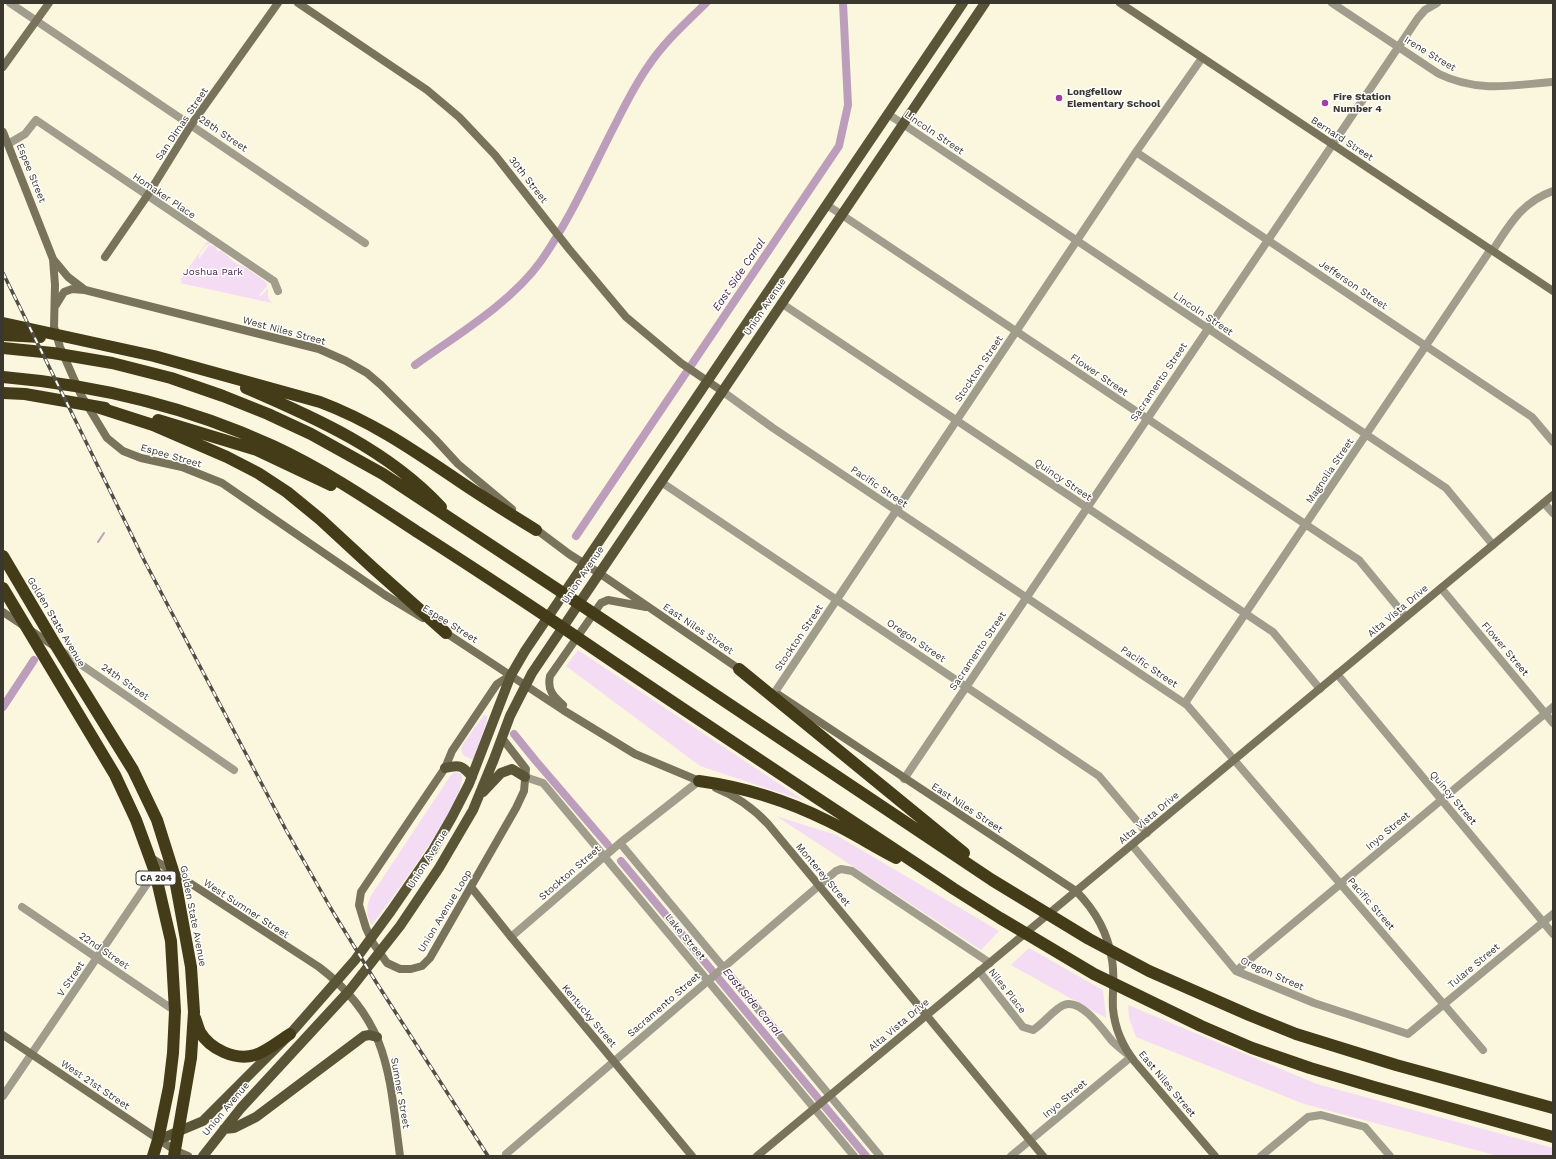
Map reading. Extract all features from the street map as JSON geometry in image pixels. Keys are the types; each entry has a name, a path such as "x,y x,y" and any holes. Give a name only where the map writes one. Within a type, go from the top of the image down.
{"highway":[{"path":"3,335 10,327 83,340 154,356 320,402 364,420 395,438 483,497 536,530"},
{"path":"8,349 53,353 112,363 171,378 223,396 268,414 311,434 346,452 383,474 992,880 1089,939 1149,971 1296,1034 1396,1065 1553,1108"},
{"path":"203,370 331,426 394,466 427,492 454,521"},
{"path":"3,377 121,394 204,419 272,446 336,478 538,610 954,889 1094,974 1201,1026 1252,1048 1353,1081 1553,1137"},
{"path":"3,393 25,394 97,406 186,428 257,450 381,508"},
{"path":"130,415 227,457 258,473 287,492 320,519 446,633"},
{"name":"Golden State Avenue","path":"3,556 58,649 133,770 157,820 174,874 191,967 194,1012 191,1058 175,1154"},
{"name":"CA 204","path":"3,588 115,775 136,820 155,872 170,941 175,1011 170,1080 158,1140 153,1156"},
{"path":"739,670 982,868 992,880"},
{"path":"699,781 729,785 796,807 829,821 954,889"},
{"path":"194,1012 198,1028 204,1038 222,1051 231,1055 240,1056 255,1054 290,1034"}],"main road":[{"name":"Union Avenue","path":"203,1156 254,1093 349,991 400,926 439,868 473,810 510,716 525,685 592,569 708,381 963,3"},
{"name":"Union Avenue","path":"158,1140 203,1121 290,1034 354,960 391,911 433,850 452,817 472,777 498,705 511,675 525,651 661,482 985,3"},
{"path":"445,768 460,766 472,777"},
{"path":"478,798 501,773 512,770 525,777"},
{"path":"224,1129 234,1128 256,1117 364,1036 369,1035 377,1037"}],"street":[{"name":"28th Street","path":"10,3 365,243"},
{"path":"3,66 49,3"},
{"name":"San Dimas Street","path":"105,257 147,196 192,125 278,3"},
{"name":"30th Street","path":"298,3 427,90 455,113 476,133 495,155 569,249 626,317 680,363 722,391"},
{"name":"Bernard Street","path":"1120,3 1553,291"},
{"name":"Irene Street","path":"1332,3 1439,74 1464,84 1492,87 1553,82"},
{"name":"Sacramento Street","path":"904,779 1207,329 1334,145 1398,47 1425,10 1437,3"},
{"name":"Stockton Street","path":"775,692 1136,152 1202,58"},
{"name":"Lincoln Street","path":"888,114 1076,242 1446,488 1493,545"},
{"name":"Homaker Place","path":"8,144 25,134 36,120 274,281 278,291"},
{"name":"Espee Street","path":"3,132 53,259 55,306 54,327 60,347 81,394 107,438 123,451 141,458 182,467 222,483 385,595 525,685"},
{"name":"Jefferson Street","path":"1136,152 1532,417 1553,442"},
{"name":"Magnolia Street","path":"1185,703 1426,346 1516,216 1538,198 1553,191"},
{"name":"Flower Street","path":"827,205 1359,560 1406,617"},
{"name":"West Niles Street","path":"53,259 68,277 85,290 319,350 346,361 367,373 435,438 458,464 536,530 592,569"},
{"path":"55,306 64,292 72,289 85,290"},
{"name":"Quincy Street","path":"782,303 1272,632 1320,689"},
{"name":"Pacific Street","path":"722,391 773,428 1185,703 1483,1050"},
{"name":"Oregon Street","path":"661,482 1099,776 1146,833"},
{"name":"Alta Vista Drive","path":"757,1156 1553,495"},
{"path":"1544,502 1553,513"},
{"name":"East Niles Street","path":"592,569 739,670 775,692 904,779 1076,891 1096,915 1106,938 1112,960 1113,1009 1120,1037 1131,1057 1215,1156"},
{"name":"Flower Street","path":"1441,588 1553,723"},
{"path":"578,719 550,692 548,684 550,676 600,604 608,600 649,608"},
{"name":"24th Street","path":"3,612 234,770"},
{"name":"Quincy Street","path":"1338,674 1553,934"},
{"name":"Union Avenue","path":"445,768 452,752 497,684 511,675"},
{"name":"Monterey Street","path":"525,685 635,754 729,794 751,807 768,824 1043,1156"},
{"name":"Inyo Street","path":"1236,971 1553,707"},
{"path":"502,738 526,769 525,777"},
{"name":"Union Avenue Loop","path":"445,768 361,892 359,905 366,928 373,943 387,963 400,969 411,969 422,966 430,958 516,808 524,790 525,777"},
{"name":"Lake Street","path":"525,777 543,783 709,980 854,1156"},
{"name":"Stockton Street","path":"511,937 620,843 699,781"},
{"name":"Lake Street","path":"620,843 722,968 880,1156"},
{"name":"Oregon Street","path":"1132,845 1236,971 1314,1003 1408,1034"},
{"name":"West Sumner Street","path":"149,857 319,967 333,978"},
{"name":"Sacramento Street","path":"506,1154 836,871 841,869 852,871 858,875"},
{"name":"V Street","path":"3,1096 155,872"},
{"name":"Niles Place","path":"858,875 990,963"},
{"name":"Kentucky Street","path":"471,887 692,1156"},
{"name":"22nd Street","path":"22,907 175,1011"},
{"name":"Tulare Street","path":"1408,1034 1553,914"},
{"name":"Niles Place","path":"979,972 1023,1027 1033,1030 1063,1005 1070,1004 1076,1006 1094,1018 1113,1041 1131,1057"},
{"name":"Sumner Street","path":"333,978 357,1003 377,1037 390,1080 400,1156"},
{"name":"West 21st Street","path":"3,1036 158,1140 175,1154 188,1156"},
{"name":"Inyo Street","path":"1012,1156 1131,1057"},
{"path":"1261,1156 1308,1117 1314,1115 1321,1115 1365,1127 1390,1156"}],"green space":[{"name":"Joshua Park","path":"209,239 212,243 206,245 199,254 199,259 209,245 217,247 216,249 218,251 222,251 234,262 248,269 267,283 267,286 258,297 268,288 268,298 272,303 180,283 182,281 180,280"},
{"path":"578,650 805,801 700,766 566,666"},
{"path":"484,715 487,716 487,721 473,760 463,755 461,749"},
{"path":"455,772 461,774 461,785 454,803 442,825 410,873 372,925 368,917 367,910 368,902 372,894 451,775"},
{"path":"776,816 836,835 999,931 981,950"},
{"path":"1029,948 1103,990 1106,1018 1011,965"},
{"path":"1128,1005 1317,1084 1553,1148 1553,1156 1498,1156 1304,1104 1136,1037 1129,1018"}],"waterway":[{"path":"415,365 482,318 515,291 529,276 552,245 572,211 631,93 640,79 655,56 676,32 706,3"},
{"name":"East Side Canal","path":"576,536 839,146 848,105 843,3"},
{"path":"98,542 104,533"},
{"path":"3,707 34,660"},
{"name":"East Side Canal","path":"514,734 608,845"},
{"name":"East Side Canal","path":"621,861 866,1156"}],"railway":[{"path":"3,273 144,560 286,830 333,912 376,982 488,1156"}],"place":[{"name":"Longfellow Elementary School","path":"1059,98"},
{"name":"Fire Station Number 4","path":"1325,103"}]}
